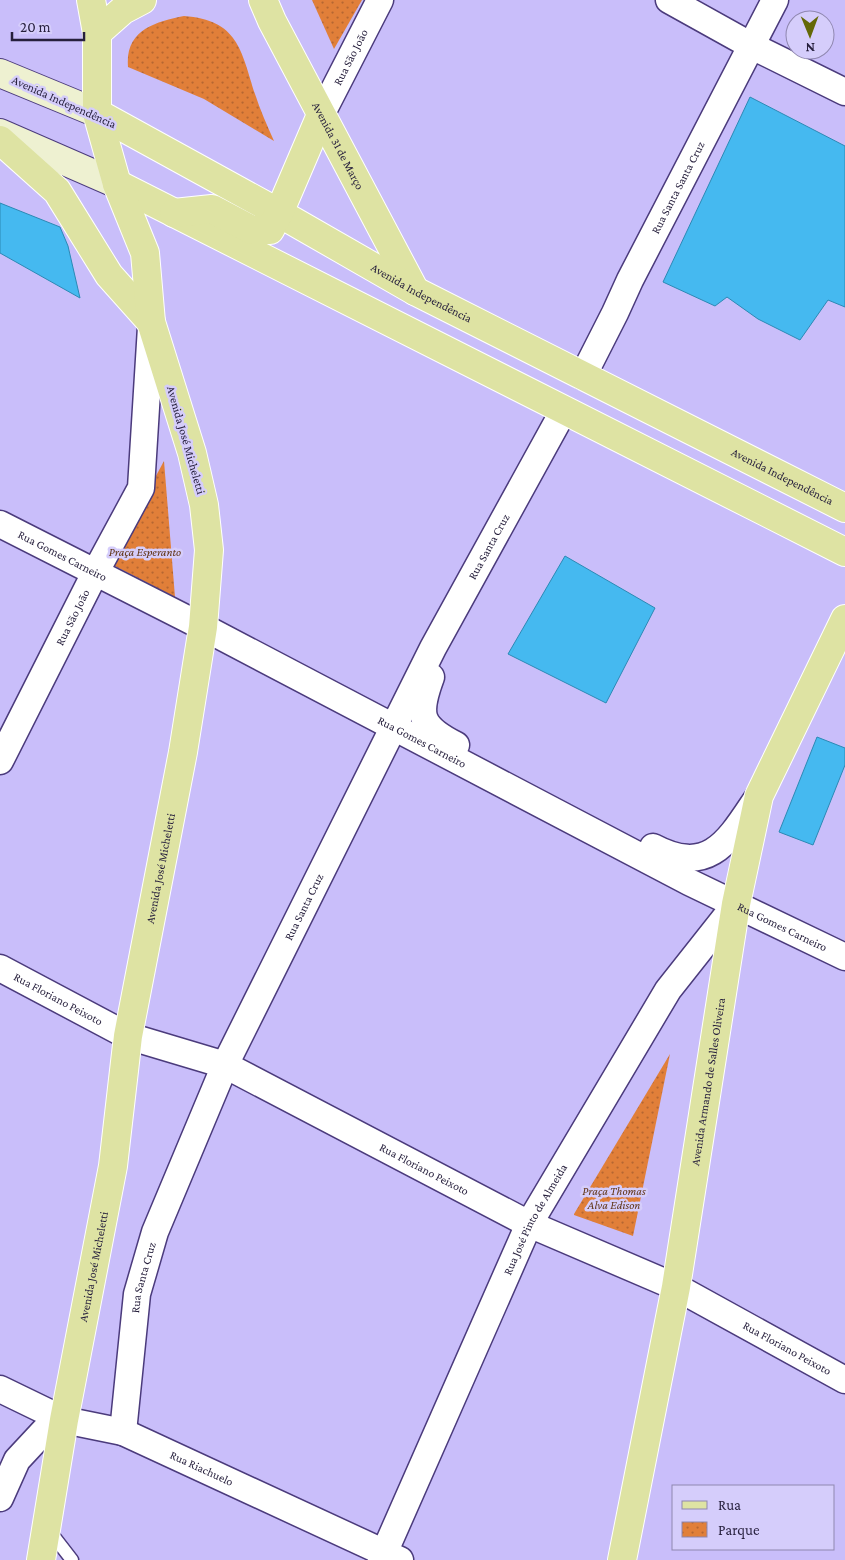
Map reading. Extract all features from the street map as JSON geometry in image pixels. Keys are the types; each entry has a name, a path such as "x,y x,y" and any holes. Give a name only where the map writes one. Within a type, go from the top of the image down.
{"main road":[{"path":"91,0 97,33 97,113 117,184"},
{"path":"97,33 123,10 142,0"},
{"path":"244,0 268,10"},
{"name":"Avenida 31 de Março","path":"268,10 415,291"},
{"name":"Avenida Independência","path":"0,74 97,113 279,213 415,291 845,508"},
{"path":"174,212 212,209 252,230 270,230 322,115"},
{"path":"0,133 117,184 174,212 845,552"},
{"path":"0,140 57,191 108,275 151,322"},
{"name":"Avenida José Micheletti","path":"41,1560 64,1420 113,1166 128,1036 183,752 203,628 208,550 204,505 192,453 151,322 145,253 117,184"},
{"name":"Avenida Armando de Salles Oliveira","path":"622,1560 676,1287 736,904 758,796 845,619"}],"street":[{"name":"Rua São João","path":"322,115 380,0"},
{"path":"669,0 750,45 845,92"},
{"name":"Rua Santa Santa Cruz","path":"583,376 750,45 775,0"},
{"name":"Rua São João","path":"0,761 95,573 141,488 151,322"},
{"name":"Rua Santa Cruz","path":"123,1432 137,1294 155,1232 225,1065 433,648 564,410"},
{"name":"Rua Gomes Carneiro","path":"0,524 689,882 845,957"},
{"name":"Rua Gomes Carneiro","path":"458,603 426,689 422,712 426,724 439,736 665,854 685,859 702,857 732,836 758,796"},
{"name":"Rua José Pinto de Almeida","path":"389,1557 529,1224 668,990 736,904"},
{"name":"Rua Floriano Peixoto","path":"0,968 128,1036 225,1065 529,1224 676,1287 845,1380"},
{"name":"Rua Riachuelo","path":"0,1389 64,1420 123,1432 389,1557"},
{"path":"0,1498 17,1460 44,1432 64,1420"}],"lane":[{"path":"47,1527 72,1560"}],"green space":[{"path":"312,0 362,0 334,49"},
{"path":"184,16 216,24 227,31 235,40 241,51 259,106 274,141 204,99 128,67 128,54 131,44 137,36 153,25"},
{"name":"Praça Esperanto","path":"164,461 175,597 109,563"},
{"name":"Praça Thomas Alva Edison","path":"670,1054 633,1236 574,1215 574,1214"}],"building":[{"path":"750,97 845,146 845,307 828,300 800,340 758,319 727,297 715,306 663,282"},
{"path":"0,203 60,227 68,246 80,298 0,253"},
{"path":"565,556 655,608 606,703 508,654"},
{"path":"817,737 845,748 845,765 813,845 779,832"}]}
